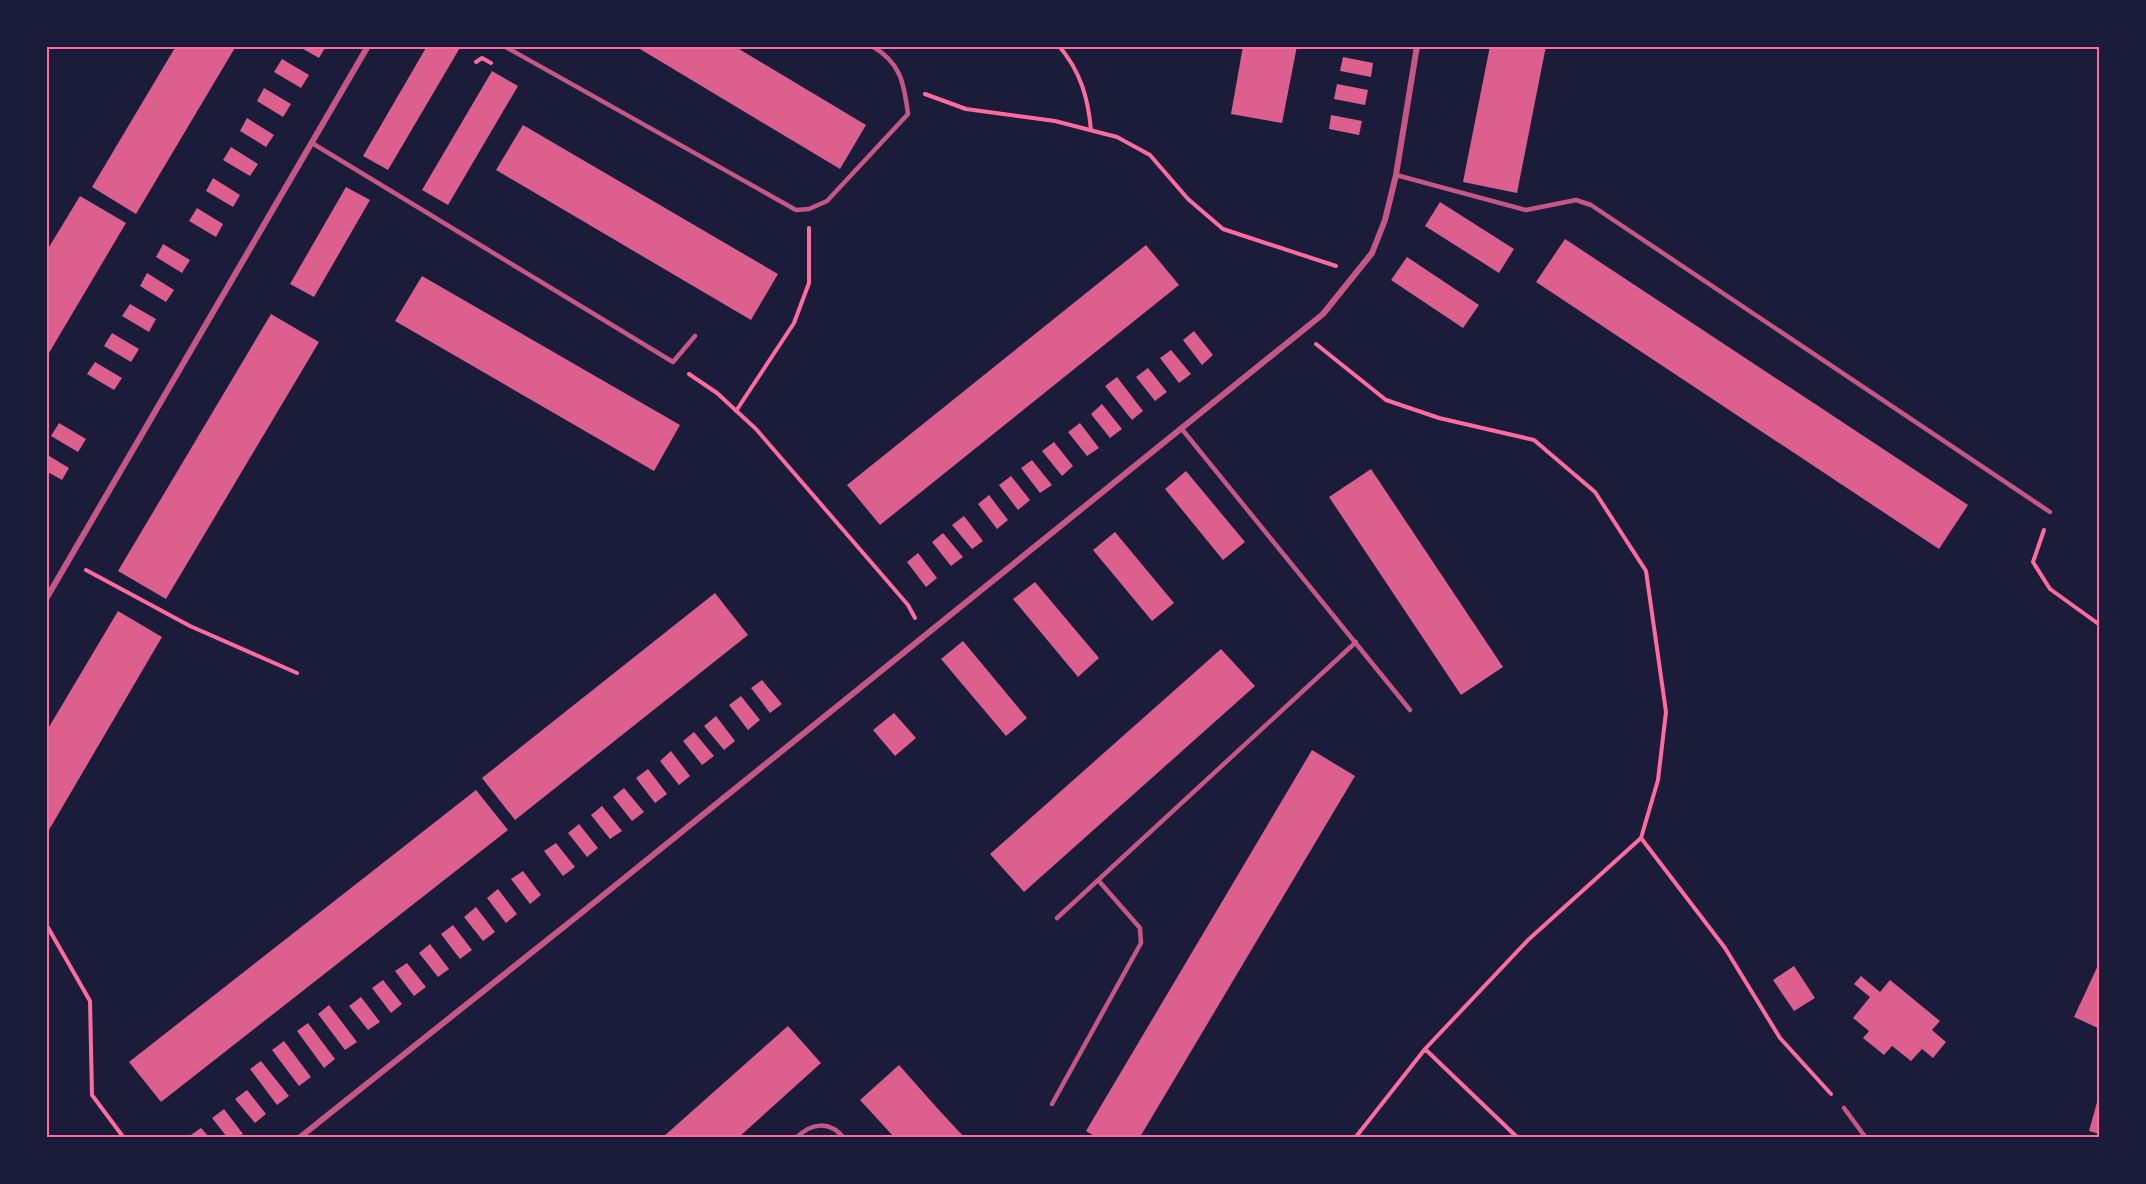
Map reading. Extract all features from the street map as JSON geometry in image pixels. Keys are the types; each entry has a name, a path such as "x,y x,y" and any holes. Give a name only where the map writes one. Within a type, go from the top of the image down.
{"street":[{"path":"46,599 368,46"},
{"path":"299,1137 575,918 1323,314 1372,253 1384,220 1396,175 1417,46"}],"lane":[{"path":"504,46 796,210 809,209 827,201 908,114 905,87 889,56 872,46"},
{"path":"312,142 673,362 695,336"},
{"path":"1396,175 1526,210 1576,200 1591,205 2050,512"},
{"path":"1181,428 1410,710"},
{"path":"1057,918 1356,642"},
{"path":"1052,1104 1141,943 1140,928 1098,880"},
{"path":"1844,1108 1866,1137"},
{"path":"796,1137 805,1129 819,1124 829,1126 844,1137"}],"path":[{"path":"1059,46 1070,58 1088,98 1091,130"},
{"path":"905,87 966,109 1055,121 1117,137 1150,155 1188,199 1222,229 1338,267"},
{"path":"736,411 794,323 808,283 809,209"},
{"path":"1322,339 1315,345 1386,400 1439,418 1534,440 1595,492 1646,571 1666,712 1658,780 1641,837 1528,940 1425,1049 1355,1137"},
{"path":"673,362 717,393 756,429 908,605 925,634"},
{"path":"2050,512 2033,562 2050,589 2100,625"},
{"path":"70,561 190,626 297,673"},
{"path":"1641,837 1725,948 1780,1038 1844,1108"},
{"path":"46,924 90,1000 92,1095 124,1137"},
{"path":"1425,1049 1518,1137"}],"building":[{"path":"176,46 236,46 136,214 92,187"},
{"path":"298,46 326,46 319,58"},
{"path":"427,46 461,46 388,170 363,156"},
{"path":"635,46 734,46 866,125 840,169"},
{"path":"1243,46 1297,46 1282,123 1231,114"},
{"path":"1490,46 1546,46 1517,193 1463,182"},
{"path":"1343,57 1373,63 1371,77 1340,71"},
{"path":"282,59 309,75 301,88 274,72"},
{"path":"492,71 518,86 448,205 422,190"},
{"path":"1337,84 1368,90 1365,105 1334,99"},
{"path":"264,88 291,104 283,117 257,101"},
{"path":"1331,115 1362,121 1359,135 1329,129"},
{"path":"247,118 274,135 266,147 240,131"},
{"path":"523,125 778,274 751,320 496,170"},
{"path":"231,147 258,164 250,176 223,160"},
{"path":"213,178 240,195 233,207 206,191"},
{"path":"346,187 370,200 314,297 290,284"},
{"path":"80,196 126,223 46,358 46,252"},
{"path":"1440,202 1514,249 1499,273 1425,226"},
{"path":"197,208 223,224 216,237 189,221"},
{"path":"1565,239 1968,505 1939,549 1536,282"},
{"path":"163,244 190,260 182,273 156,257"},
{"path":"1146,245 1179,285 880,525 847,485"},
{"path":"1407,257 1479,305 1463,328 1391,280"},
{"path":"147,273 174,290 166,302 140,286"},
{"path":"422,276 680,425 654,471 395,321"},
{"path":"130,304 156,319 149,332 122,316"},
{"path":"271,314 319,342 166,599 118,571"},
{"path":"1194,331 1213,355 1202,365 1183,340"},
{"path":"112,333 139,349 131,362 104,346"},
{"path":"1171,350 1191,374 1179,383 1160,358"},
{"path":"95,362 122,378 114,390 87,374"},
{"path":"1148,368 1167,392 1155,401 1136,377"},
{"path":"1117,377 1143,411 1132,420 1105,386"},
{"path":"1102,404 1122,429 1110,438 1091,414"},
{"path":"59,423 86,439 78,452 51,436"},
{"path":"1080,423 1099,448 1087,456 1068,432"},
{"path":"1054,442 1073,466 1062,476 1042,451"},
{"path":"46,454 69,468 62,480 46,471"},
{"path":"1032,460 1052,485 1040,493 1021,468"},
{"path":"1371,469 1503,667 1461,695 1329,497"},
{"path":"1186,471 1245,542 1223,560 1165,489"},
{"path":"1011,476 1030,500 1018,510 999,485"},
{"path":"989,495 1008,520 997,529 978,504"},
{"path":"964,516 983,541 972,549 952,525"},
{"path":"1115,532 1174,603 1152,621 1093,550"},
{"path":"943,533 963,557 951,566 932,542"},
{"path":"918,553 937,578 926,587 907,562"},
{"path":"1035,582 1099,658 1078,677 1013,599"},
{"path":"715,593 748,635 515,820 482,778"},
{"path":"118,611 162,637 46,835 46,732"},
{"path":"963,641 1027,718 1006,736 941,659"},
{"path":"1221,649 1255,686 1024,892 990,854"},
{"path":"762,680 782,704 770,713 751,688"},
{"path":"741,696 760,720 748,730 729,705"},
{"path":"894,713 916,738 895,756 873,730"},
{"path":"716,716 735,741 724,750 704,726"},
{"path":"694,732 714,756 702,765 683,741"},
{"path":"1312,750 1355,776 1140,1137 1096,1137 1086,1131"},
{"path":"671,751 690,776 679,785 660,761"},
{"path":"648,769 667,794 655,803 636,778"},
{"path":"624,788 644,812 632,821 613,797"},
{"path":"476,790 508,830 161,1102 129,1062"},
{"path":"602,806 622,831 610,839 591,815"},
{"path":"579,824 598,848 587,857 568,833"},
{"path":"556,843 575,867 563,876 544,851"},
{"path":"523,871 541,895 530,904 511,879"},
{"path":"498,889 517,914 506,923 487,898"},
{"path":"476,907 495,932 483,941 464,917"},
{"path":"453,925 472,950 460,959 441,934"},
{"path":"430,944 449,969 438,977 419,953"},
{"path":"2100,961 2100,1029 2074,1017"},
{"path":"407,963 426,987 414,996 395,971"},
{"path":"1794,966 1815,998 1794,1011 1773,980"},
{"path":"1861,976 1880,992 1890,980 1940,1021 1932,1030 1946,1042 1933,1058 1922,1049 1911,1061 1892,1046 1884,1055 1863,1038 1869,1031 1853,1018 1870,997 1854,984"},
{"path":"383,980 402,1004 391,1013 372,988"},
{"path":"361,997 380,1022 368,1030 349,1006"},
{"path":"329,1005 357,1042 345,1050 318,1014"},
{"path":"308,1023 335,1059 324,1068 297,1031"},
{"path":"788,1026 821,1063 739,1137 663,1137"},
{"path":"284,1041 311,1077 299,1086 272,1050"},
{"path":"261,1061 289,1096 277,1105 250,1069"},
{"path":"899,1065 964,1137 894,1137 860,1100"},
{"path":"247,1090 266,1114 255,1123 235,1099"},
{"path":"2100,1095 2100,1134 2089,1131"},
{"path":"224,1109 243,1134 237,1137 227,1137 212,1118"},
{"path":"201,1128 209,1137 188,1137"}]}
